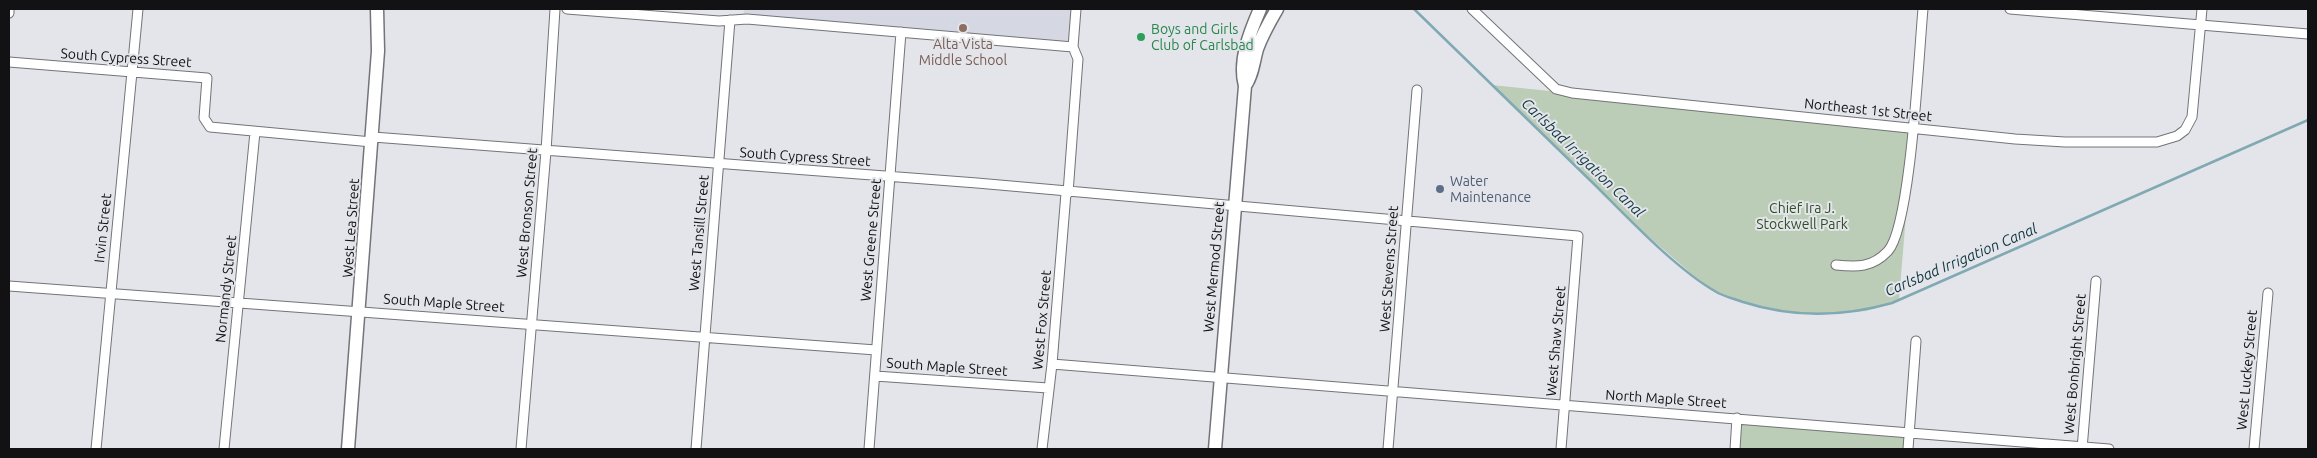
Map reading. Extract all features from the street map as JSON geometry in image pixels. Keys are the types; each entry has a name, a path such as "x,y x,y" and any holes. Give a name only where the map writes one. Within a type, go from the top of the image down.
{"street":[{"name":"Irvin Street","path":"96,449 138,9"},
{"name":"West Lea Street","path":"348,449 378,51 377,9"},
{"name":"West Bronson Street","path":"521,449 546,151 555,9"},
{"path":"567,9 686,13 730,20 746,19 1073,47"},
{"name":"West Fox Street","path":"1042,449 1052,364 1078,59 1073,47 1076,9"},
{"path":"1245,86 1241,74 1243,62 1260,9"},
{"path":"1245,86 1252,75 1260,41 1277,9"},
{"name":"Northeast 1st Street","path":"1472,9 1532,68 1560,90 1604,98 1913,129 2065,142 2138,144 2168,140 2184,130 2192,117 2196,93 2202,9"},
{"path":"1836,264 1863,267 1871,264 1893,245 1901,212 1913,129 1923,9"},
{"path":"2010,9 2308,34"},
{"name":"West Tansill Street","path":"696,449 730,20"},
{"name":"West Greene Street","path":"869,449 901,32"},
{"name":"South Cypress Street","path":"9,62 207,78 204,115 206,124 216,129 890,177 1578,236"},
{"name":"West Mermod Street","path":"1215,449 1245,86"},
{"name":"West Stevens Street","path":"1388,449 1417,90"},
{"name":"Normandy Street","path":"224,449 255,132"},
{"name":"West Shaw Street","path":"1561,449 1578,236"},
{"name":"West Bonbright Street","path":"2082,448 2096,281"},
{"name":"South Maple Street","path":"9,286 239,304 532,323 876,350"},
{"name":"West Luckey Street","path":"2254,449 2268,293"},
{"path":"1908,449 1916,341"},
{"path":"1052,364 1221,377"},
{"name":"South Maple Street","path":"875,376 1048,388"},
{"name":"North Maple Street","path":"1221,377 2109,449"},
{"path":"1735,449 1737,418"}],"shaded area":[{"name":"Alta Vista Middle School","path":"744,9 1076,9 1073,47 743,19"}],"green space":[{"name":"Chief Ira J. Stockwell Park","path":"1492,85 1913,129 1899,300 1866,311 1817,315 1761,308 1719,294 1692,274 1641,230"},
{"path":"1737,418 1909,432 1908,449 1735,449"}],"waterway":[{"name":"Carlsbad Irrigation Canal","path":"1414,9 1670,258 1702,283 1721,294 1743,302 1780,311 1818,314 1837,313 1874,308 1892,303 2308,120"}],"place":[{"name":"Alta Vista Middle School","path":"963,28"},
{"name":"Boys and Girls Club of Carlsbad","path":"1141,37"},
{"name":"Water Maintenance","path":"1440,189"}]}
